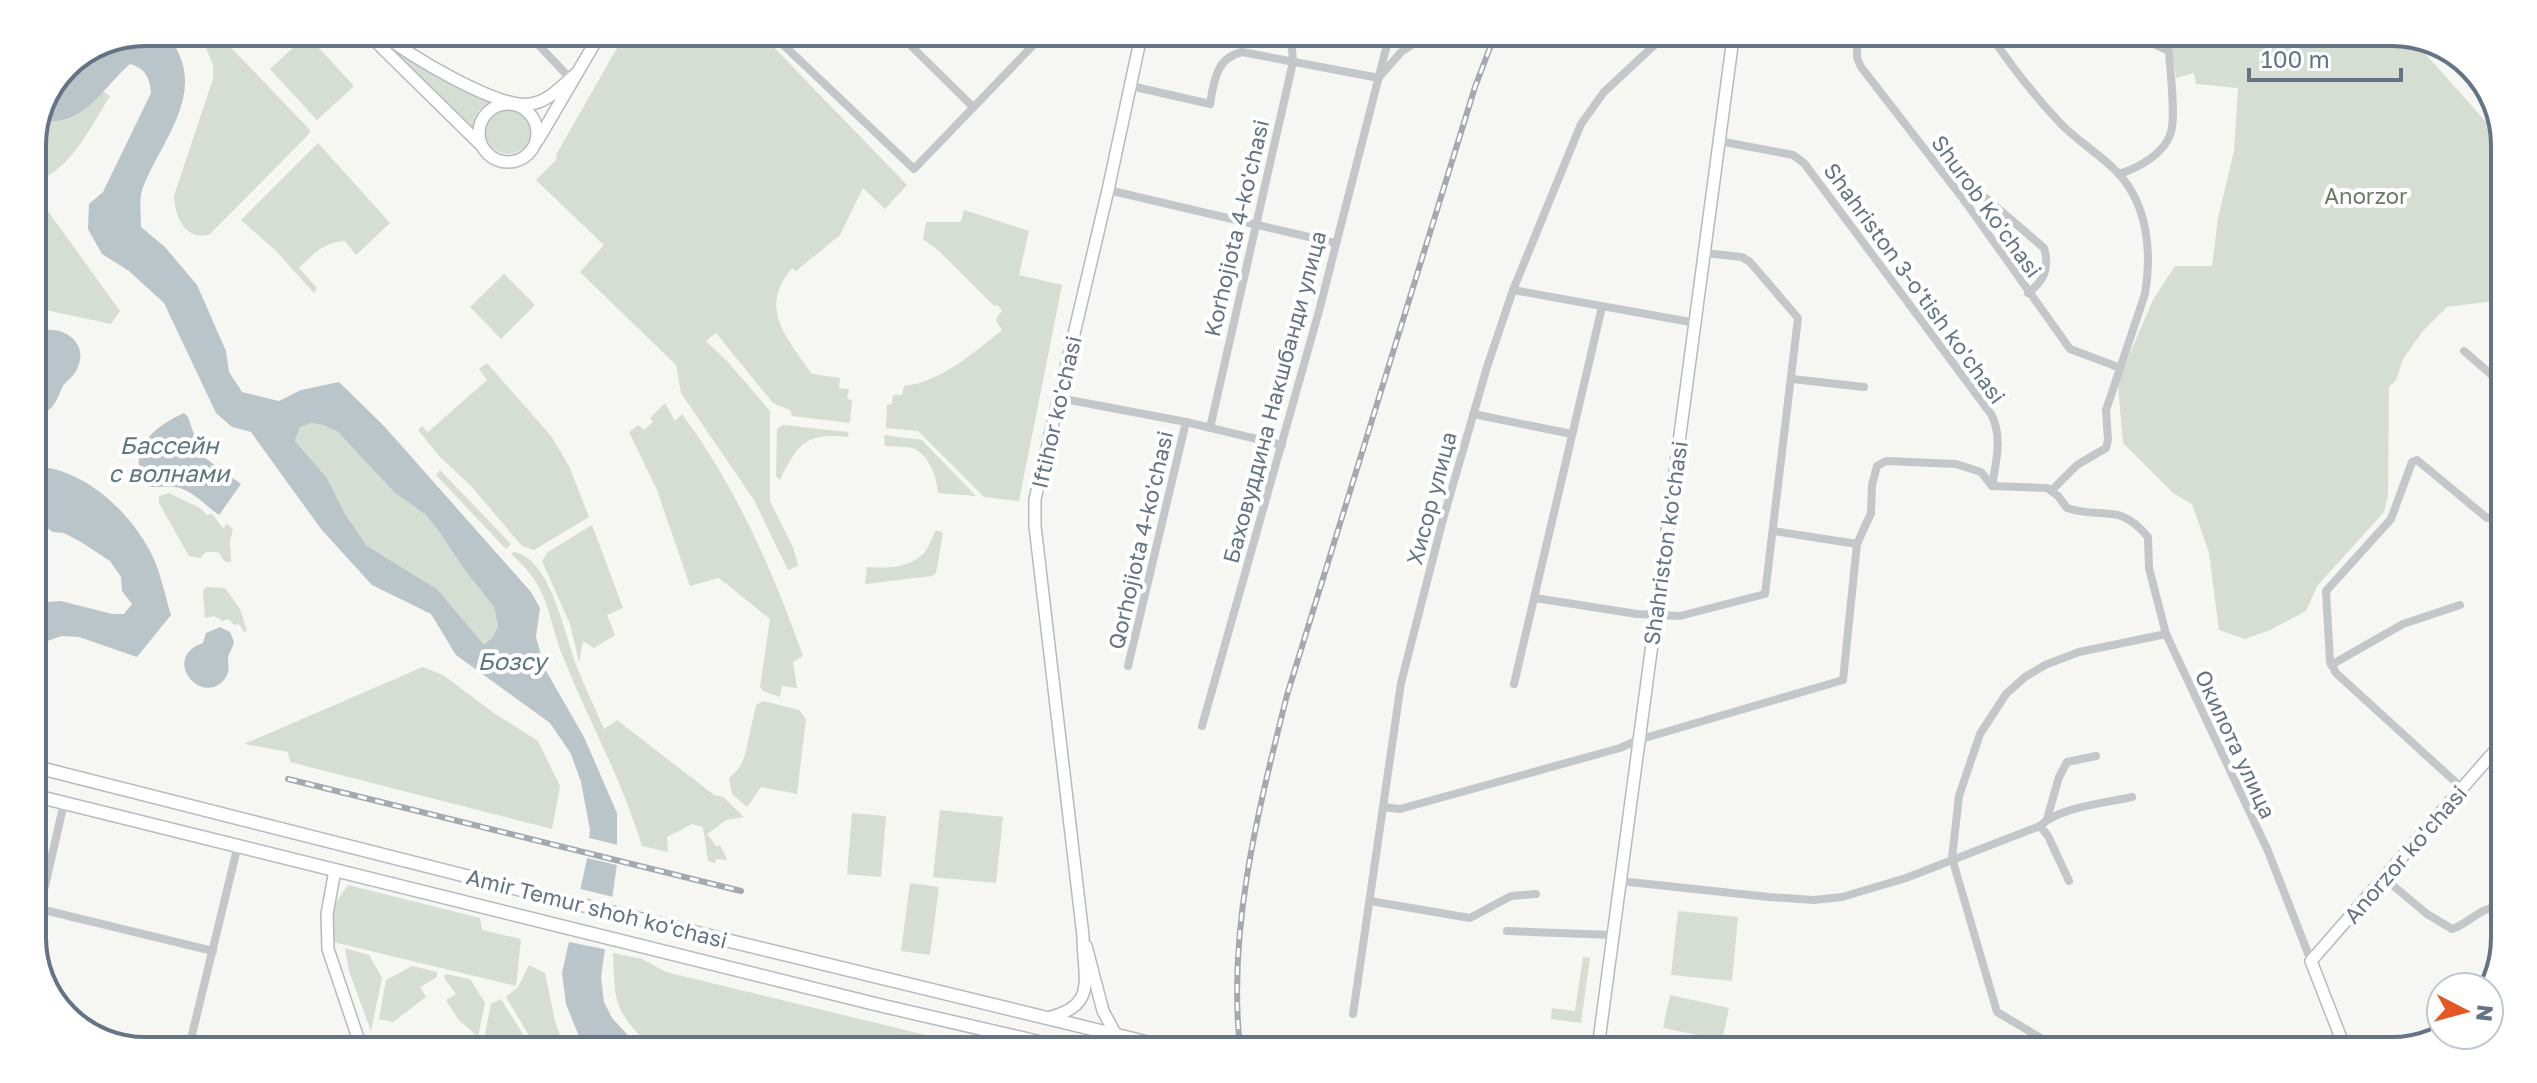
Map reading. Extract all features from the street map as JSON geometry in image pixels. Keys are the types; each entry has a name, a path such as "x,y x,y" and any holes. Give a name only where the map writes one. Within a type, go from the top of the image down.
{"main road":[{"path":"380,46 491,156 510,162 519,160 533,147 592,46"},
{"path":"401,46 443,73 530,113 535,121 537,139 533,147"},
{"name":"Iftihor ko'chasi","path":"1046,1018 1072,1010 1082,997 1085,985 1083,936 1070,846 1034,508 1140,46"},
{"name":"Shahriston ko'chasi","path":"1599,1037 1732,46"},
{"path":"484,149 480,140 482,120 496,106 528,105 547,99 573,76"},
{"name":"Anorzor ko'chasi","path":"2311,961 2491,755"},
{"name":"Amir Temur shoh ko'chasi","path":"46,770 653,923 1124,1037"},
{"path":"100,812 106,785"},
{"name":"Amir Temur shoh ko'chasi","path":"46,798 1019,1037"},
{"path":"335,870 327,914 328,949 358,1037"},
{"name":"Iftihor ko'chasi","path":"1083,936 1103,1011 1116,1035"},
{"path":"2311,961 2341,1037"}],"street":[{"path":"541,46 573,76"},
{"path":"785,46 914,169 1030,48"},
{"path":"911,46 973,107"},
{"name":"Korhojiota 4-ko'chasi","path":"1210,428 1293,62 1292,46"},
{"name":"Баховуддина Накшбанди улица","path":"1202,726 1282,445 1387,46"},
{"path":"1131,86 1210,104 1216,76 1227,58 1249,52 1379,78 1410,46"},
{"name":"Хисор улица","path":"1353,1014 1401,683 1473,414 1513,290 1581,124 1604,92 1653,46"},
{"name":"Shurob Ko'chasi","path":"1857,46 1861,67 1964,200 2070,349 2118,367"},
{"path":"1384,807 1400,809 1620,748 1638,740 1843,680 1857,544 1871,513 1877,466 1886,461 1956,464 1981,472 1992,486 2052,490 2077,465 2106,448 2106,410 2145,294 2148,265 2142,214 2119,174 2062,125 1999,46"},
{"path":"2119,174 2135,169 2149,159 2162,147 2172,129 2169,51 2158,46"},
{"name":"Shahriston 3-o'tish ko'chasi","path":"1719,141 1793,155 1804,163 1991,414 1996,424 1998,450 1992,486"},
{"path":"1108,190 1335,243"},
{"path":"1964,200 1986,198 2044,248 2046,270 2041,283 2028,293"},
{"path":"1535,598 1637,614 1680,616 1765,594 1792,379 1796,314 1750,262 1742,257 1705,253"},
{"path":"1513,290 1696,323"},
{"path":"1514,684 1602,307"},
{"path":"2464,351 2491,374"},
{"path":"1792,379 1864,387"},
{"path":"1059,398 1186,422 1282,445"},
{"path":"1473,414 1572,434"},
{"name":"Qorhojiota 4-ko'chasi","path":"1128,666 1186,422"},
{"path":"2462,788 2336,673 2331,665 2326,591 2391,519 2412,462 2422,462 2487,518 2491,518"},
{"name":"Окилота улица","path":"2052,490 2067,508 2119,514 2132,520 2148,537 2149,568 2166,634 2268,851 2311,961"},
{"path":"1773,531 1857,544"},
{"path":"2331,665 2403,624 2460,605"},
{"path":"2039,1037 1997,1012 1952,858 1964,779 1980,734 2006,694 2025,677 2070,655 2166,634"},
{"path":"2069,881 2044,822 2067,762 2096,756"},
{"path":"1620,881 1814,900 1853,894 1906,878 2044,822 2132,797"},
{"path":"46,882 64,803"},
{"path":"192,1037 238,845"},
{"path":"2384,878 2427,914 2452,929 2464,925 2491,907"},
{"path":"1370,901 1470,918 1511,896 1536,894"},
{"path":"46,911 213,951"},
{"path":"1507,931 1613,935"}],"green space":[{"path":"205,46 230,46 310,130 210,234 201,235 183,226 174,196 213,79 213,65"},
{"path":"295,46 317,46 354,86 317,120 270,69"},
{"path":"391,46 491,101 478,111 472,131"},
{"path":"618,46 773,46 907,185 885,209 863,188 840,235 796,271 792,268 777,297 777,310 785,335 812,374 840,378 839,388 849,389 847,399 852,400 850,423 792,416 790,410 773,403 716,333 706,341 770,411 770,501 793,547 798,566 788,570 754,500 681,393 676,365 580,272 604,245 536,180 557,159 556,155"},
{"name":"Anorzor","path":"2172,46 2411,48 2424,52 2489,125 2491,139 2491,302 2447,307 2423,331 2403,359 2396,380 2389,387 2388,496 2384,512 2317,586 2306,611 2245,639 2219,630 2209,553 2192,504 2174,494 2123,443 2118,385 2121,374 2153,300 2175,266 2212,266 2218,218 2234,151 2238,88 2196,84 2194,73 2176,78"},
{"path":"103,91 110,96 82,141 66,161 46,177 46,139 50,121 68,119 90,105"},
{"path":"508,108 525,114 531,131 525,148 508,154 491,148 485,131 491,114"},
{"path":"318,143 390,223 356,255 345,241 325,246 309,258 299,268 317,288 314,293 276,251 241,220"},
{"path":"46,208 120,311 111,324 46,310"},
{"path":"964,210 1029,231 1019,275 1062,285 1019,501 984,497 918,431 886,428 887,405 892,404 893,395 902,395 904,386 943,373 1002,330 996,320 1002,310 923,239 926,222 961,222"},
{"path":"504,274 535,305 501,339 470,307"},
{"path":"487,363 551,436 569,466 589,517 534,550 522,546 418,430 422,426 428,432 487,380 479,369"},
{"path":"665,403 675,421 682,414 736,500 766,561 791,624 803,656 793,662 797,688 782,686 780,697 760,687 770,619 719,578 690,586 657,490 629,432 638,425 644,430 653,422 650,418"},
{"path":"310,423 338,432 394,492 426,515 438,530 494,607 498,626 484,646 437,589 367,546 345,514 327,478 295,441 300,426"},
{"path":"783,425 848,432 849,435 811,439 797,450 780,480 776,476 777,429"},
{"path":"884,435 922,440 976,496 938,493 934,473 923,455 912,448 885,446"},
{"path":"440,470 511,544 506,549 436,475"},
{"path":"169,493 200,508 207,515 212,514 223,528 227,524 233,529 231,562 225,562 219,553 214,552 206,553 201,558 189,556 159,503 159,496"},
{"path":"592,525 623,608 607,615 615,635 594,648 583,641 579,662 570,624 542,561 548,552"},
{"path":"936,530 943,533 936,573 865,584 867,567 890,567 912,562 924,553"},
{"path":"514,552 527,557 547,583 577,667 604,729 617,720 714,795 723,797 744,817 726,820 707,834 717,847 720,845 727,859 716,859 715,863 708,861 703,827 692,824 667,837 668,852 642,846 615,774 563,657 541,590 511,554"},
{"path":"206,587 225,588 240,609 247,631 244,632 239,624 235,625 228,619 205,618 203,591"},
{"path":"423,667 443,675 538,741 560,786 552,829 290,762 288,752 244,744"},
{"path":"763,701 799,710 806,719 797,794 761,787 747,807 732,794 729,778 740,767 756,705"},
{"path":"940,810 1003,817 996,883 933,877"},
{"path":"852,813 886,816 881,877 847,874"},
{"path":"910,883 939,887 930,955 901,951"},
{"path":"348,885 480,918 482,930 521,939 516,986 333,942 334,905"},
{"path":"1678,911 1738,917 1732,981 1671,975"},
{"path":"345,948 369,955 382,978 371,1031 349,971"},
{"path":"613,953 642,959 666,972 934,1037 642,1037 622,1013 614,983"},
{"path":"1583,957 1590,958 1581,1023 1551,1019 1552,1008 1575,1011"},
{"path":"529,965 545,973 561,1037 527,1037 506,997 518,987"},
{"path":"412,966 437,972 437,977 420,987 426,997 393,1022 379,1019 386,980"},
{"path":"445,974 470,979 485,1003 478,1037 458,1019 446,1000 456,994 444,978"},
{"path":"1670,995 1729,1008 1723,1037 1663,1028"},
{"path":"501,999 524,1037 484,1037 491,1004"}],"water":[{"name":"Бозсу","path":"174,46 184,70 185,88 175,122 142,190 141,227 165,247 197,285 226,351 229,372 242,392 279,401 301,390 339,382 384,426 531,592 540,608 536,637 545,669 584,737 617,813 617,864 601,977 604,1002 612,1018 630,1037 579,1037 566,1004 562,973 587,859 590,830 581,782 571,754 550,723 456,655 431,614 372,585 321,529 251,432 232,427 216,413 164,303 129,271 102,254 88,229 89,204 103,192 151,93 148,78 143,71 130,64 80,113 50,121 63,90 90,63 126,48","holes":["311,423 338,432 394,492 426,515 494,607 498,626 493,637 484,645 437,589 367,546 345,514 327,478 295,441 300,427"]},
{"path":"46,330 54,330 74,340 80,361 76,372 48,410"},
{"name":"Бассейн с волнами","path":"184,413 201,455 241,484 219,515 181,488 143,484 139,459 146,440 162,425"},
{"path":"46,467 69,474 103,494 143,539 152,555 171,615 137,657 79,637 62,636 46,641 46,602 61,601 112,614 124,614 132,604 122,591 121,577 110,561 64,533 46,527"},
{"path":"220,627 230,632 234,642 228,657 228,672 217,686 207,688 197,685 185,669 185,659 190,650 203,643 206,633"}],"pier":[{"path":"585,837 622,846 621,866 583,857"},
{"path":"577,888 617,898 608,950 565,941"}],"railway":[{"path":"1239,1037 1238,958 1248,869 1287,695 1475,87 1491,46"},
{"path":"288,779 741,891"}]}
